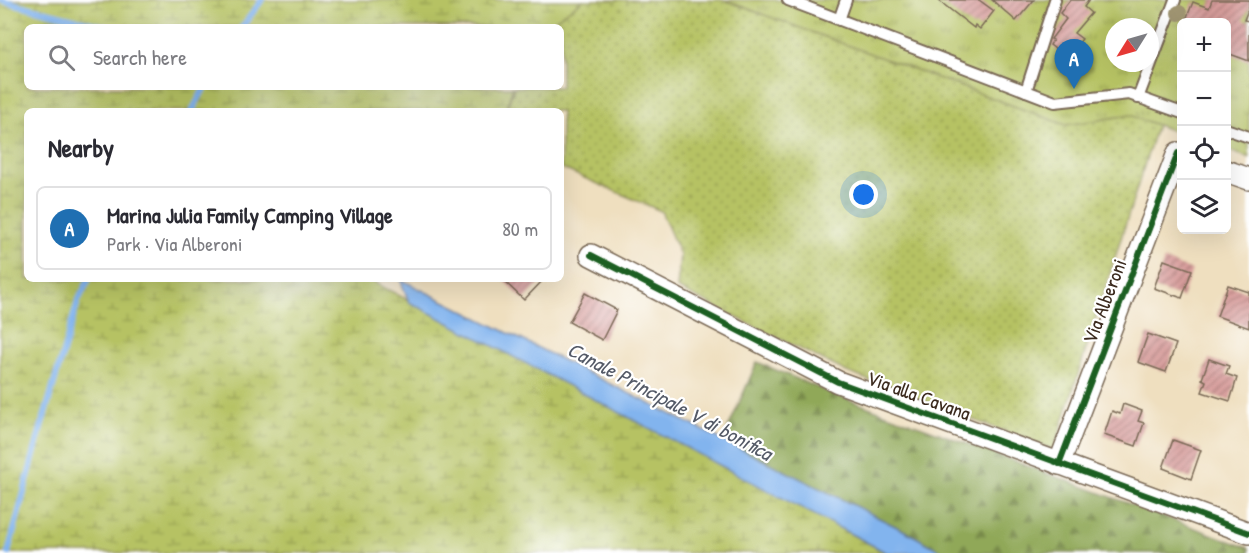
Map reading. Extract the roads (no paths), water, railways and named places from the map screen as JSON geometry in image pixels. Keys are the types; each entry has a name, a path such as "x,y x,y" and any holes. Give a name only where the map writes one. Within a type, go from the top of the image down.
{"street":[{"name":"Via Alberoni","path":"1059,464 1177,156"},
{"path":"1231,172 1249,179"},
{"name":"Via alla Cavana","path":"591,255 838,382 1249,533"}],"lane":[{"path":"788,0 1055,102 1128,94 1177,111"},
{"path":"839,20 846,0"},
{"path":"1026,91 1055,0"},
{"path":"1138,98 1175,0"},
{"path":"1231,130 1249,137"}],"water":[{"path":"401,282 406,282 945,553 887,553 409,302"}],"waterway":[{"path":"0,0 94,24"},
{"path":"244,24 262,0"},
{"path":"194,108 203,90"},
{"path":"8,553 78,301 88,282"}],"place":[{"name":"Marina Julia Family Camping Village","path":"1074,89"}],"water label":[{"name":"Canale Principale V di bonifica","path":"670,401"}]}
